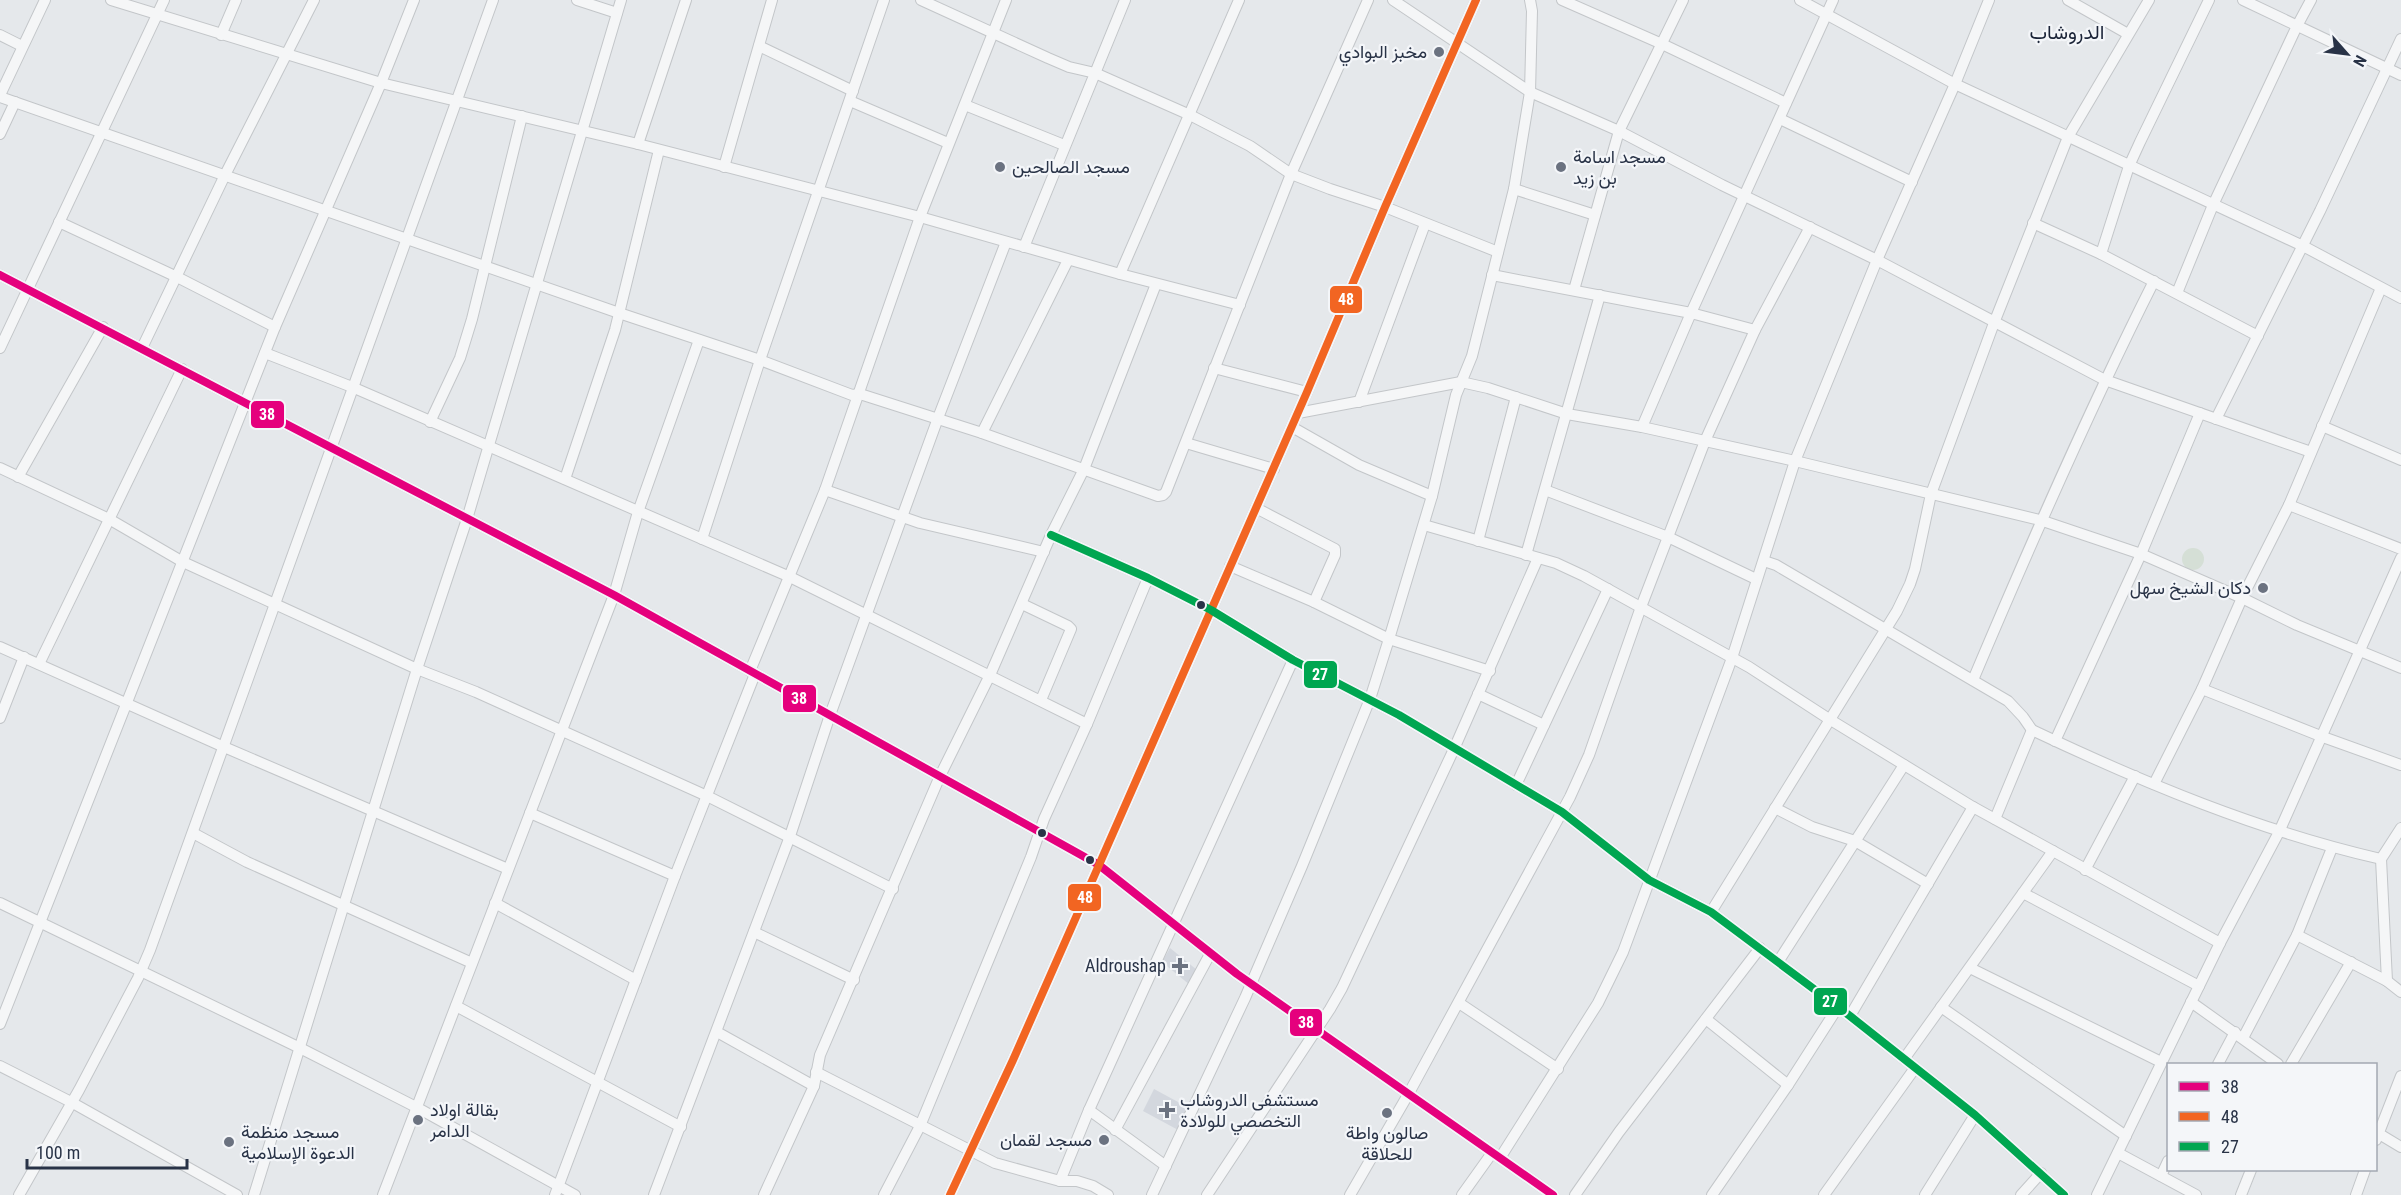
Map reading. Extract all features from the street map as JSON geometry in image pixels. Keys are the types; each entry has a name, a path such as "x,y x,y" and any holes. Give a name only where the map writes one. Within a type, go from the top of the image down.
{"street":[{"path":"45,0 0,96 852,394 860,394 938,418 1158,496 1167,492 1291,174 1368,0"},
{"path":"111,0 381,83 582,130 820,191 1240,305"},
{"path":"0,348 164,0"},
{"path":"221,34 236,0"},
{"path":"142,348 225,175 314,0"},
{"path":"0,1024 275,327 381,83 414,0"},
{"path":"19,1195 142,970 493,0"},
{"path":"577,0 617,14"},
{"path":"254,1195 417,669 467,519 621,0"},
{"path":"638,144 686,0"},
{"path":"724,167 772,0"},
{"path":"702,539 760,360 884,0"},
{"path":"921,0 1069,67 1095,73 1190,115 1250,146 1291,174 1385,207 1498,252"},
{"path":"557,1190 752,672 825,490 920,217 1006,0"},
{"path":"1024,247 1125,0"},
{"path":"1120,274 1239,0"},
{"path":"1393,0 1530,92 1620,131 1745,196 1877,260 1994,324 2105,380 2311,452"},
{"path":"950,1195 1274,469 1476,0"},
{"path":"1152,1195 1251,984 1370,699 1389,639 1432,496 1456,395 1472,356 1514,189 1530,92 1532,11 1530,0"},
{"path":"1562,0 1662,44 1786,103"},
{"path":"1574,290 1620,131 1683,0"},
{"path":"1800,0 1955,84 2303,246 2401,298"},
{"path":"1642,427 1691,313 1833,0"},
{"path":"1462,1195 1496,1156 1558,1069 1611,978 1649,880 1662,832 1732,658 1795,461 1877,260 1955,84 1989,0"},
{"path":"2068,0 2128,34"},
{"path":"1711,912 1910,584 1931,494 1994,324 2068,137 2149,0"},
{"path":"2101,254 2129,166 2209,0"},
{"path":"2243,0 2401,75"},
{"path":"2177,293 2213,205 2311,0"},
{"path":"0,35 22,46"},
{"path":"2216,419 2303,246 2401,39"},
{"path":"759,46 851,96 948,144"},
{"path":"0,134 15,102"},
{"path":"964,105 1064,145"},
{"path":"430,422 460,358 522,116"},
{"path":"1780,118 1912,182"},
{"path":"565,479 619,313 659,150"},
{"path":"1514,189 1595,214"},
{"path":"59,222 177,277 275,327"},
{"path":"2033,223 2101,254 2258,336"},
{"path":"1359,402 1425,224"},
{"path":"1350,1195 1409,1094 1562,812 1589,755 1641,607 1705,441 1755,330 1810,227"},
{"path":"654,1195 789,839 938,418 1006,242"},
{"path":"982,433 1068,260"},
{"path":"0,275 614,595 1099,865 1251,984 1553,1195"},
{"path":"1492,275 1691,313 1755,330"},
{"path":"1973,680 2040,520 2154,281"},
{"path":"764,1195 814,1086 820,1055 940,776 990,675 1051,535 1084,470 1156,284"},
{"path":"2154,784 2202,689 2242,598 2289,505 2381,288"},
{"path":"1526,555 1600,295"},
{"path":"18,477 103,327"},
{"path":"383,1195 614,595 638,512 699,340"},
{"path":"265,353 352,387 790,577 1088,724"},
{"path":"1214,368 1307,392"},
{"path":"39,664 182,369"},
{"path":"1298,413 1461,382 1567,414 1642,427 1795,461 2040,520 2141,554 2297,625 2401,668"},
{"path":"1478,541 1516,397"},
{"path":"2055,741 2141,554 2200,413"},
{"path":"2322,426 2401,459"},
{"path":"1292,428 1359,465 1432,496"},
{"path":"1186,443 1274,469"},
{"path":"0,468 109,519 183,562 417,669 476,692 707,796 893,889"},
{"path":"825,490 903,518 1044,552"},
{"path":"1545,490 1668,537 1756,579"},
{"path":"2289,505 2401,549"},
{"path":"1256,508 1335,549 1335,555 1314,602"},
{"path":"1424,525 1538,558 1584,576 1770,679 1829,719 1973,807 2220,943"},
{"path":"1051,535 1148,578 1211,610 1293,660 1370,699 1562,812 1649,880 1711,912 1850,1016 1975,1115 2064,1195"},
{"path":"1207,1195 1342,988 1490,671 1538,558"},
{"path":"2097,1195 2220,943 2279,832 2401,558"},
{"path":"1764,561 1885,628 2008,701 2032,730 2135,776 2244,820 2332,848 2381,859"},
{"path":"1230,566 1314,602 1389,639 1490,671"},
{"path":"884,1195 920,1126 1031,857 1038,832 1088,724 1148,578"},
{"path":"1516,785 1608,589"},
{"path":"1022,604 1071,629 1041,700"},
{"path":"0,647 224,747 508,869"},
{"path":"0,717 24,657"},
{"path":"1060,1181 1089,1110 1293,660"},
{"path":"2202,689 2401,765"},
{"path":"1478,694 1544,725"},
{"path":"1995,819 2032,730"},
{"path":"1778,962 1904,765"},
{"path":"2085,870 2135,776"},
{"path":"1850,1016 1973,807"},
{"path":"1774,808 1812,827 1855,841 1928,884"},
{"path":"530,813 675,876"},
{"path":"2387,981 2381,859 2401,828"},
{"path":"193,833 247,862 472,963"},
{"path":"2219,1063 2239,1035 2297,936 2332,848"},
{"path":"1904,1059 2053,851"},
{"path":"2023,893 2199,986"},
{"path":"0,903 300,1048 416,1107 557,1190 575,1195"},
{"path":"495,903 636,980"},
{"path":"754,932 854,980"},
{"path":"2297,936 2387,981 2401,992"},
{"path":"1575,1195 1619,1132 1760,948"},
{"path":"1115,1130 1210,954"},
{"path":"2292,1063 2351,962"},
{"path":"1971,968 2161,1062"},
{"path":"2191,1002 2275,1063"},
{"path":"1459,1003 1558,1069"},
{"path":"456,1006 681,1127"},
{"path":"1712,1195 1788,1085 1838,1007"},
{"path":"1941,1007 2126,1136"},
{"path":"1706,1019 1788,1085"},
{"path":"717,1032 814,1086"},
{"path":"0,1066 71,1102 237,1195"},
{"path":"1825,1194 1915,1068"},
{"path":"816,1072 995,1163 1060,1181 1077,1181 1090,1190 1108,1195"},
{"path":"2377,1133 2401,1076"},
{"path":"1089,1110 1166,1166"},
{"path":"1925,1195 1975,1115"},
{"path":"2377,1135 2401,1146"},
{"path":"2118,1153 2196,1195"},
{"path":"2161,1176 2167,1165"},
{"path":"2241,1195 2250,1171"},
{"path":"2356,1195 2365,1171"},
{"path":"2021,1195 2041,1173"}],"shaded area":[{"path":"2193,548 2201,551 2204,559 2201,567 2193,570 2185,567 2182,559 2185,551"},
{"name":"Aldroushap","path":"1170,948 1197,970 1190,985 1162,962"},
{"name":"مستشفى الدروشاب التخصصي للولادة","path":"1154,1089 1191,1109 1180,1131 1143,1111"}],"transit line":[{"name":"48","path":"950,1195 1013,1060 1099,865 1476,0"},
{"name":"38","path":"0,275 614,595 1099,865 1237,974 1553,1195"},
{"name":"27","path":"1051,535 1148,578 1211,610 1293,660 1399,715 1562,812 1649,880 1711,912 1850,1016 1975,1115 2064,1195"}],"place":[{"name":"مخبز البوادي","path":"1439,52"},
{"name":"مسجد الصالحين","path":"1000,167"},
{"name":"مسجد اسامة بن زيد","path":"1561,167"},
{"name":"دكان الشيخ سهل","path":"2263,588"},
{"name":"Aldroushap","path":"1180,966"},
{"name":"مستشفى الدروشاب التخصصي للولادة","path":"1167,1110"},
{"name":"صالون واطة للحلاقة","path":"1387,1113"},
{"name":"بقالة اولاد الدامر","path":"418,1120"},
{"name":"مسجد لقمان","path":"1104,1140"},
{"name":"مسجد منظمة الدعوة الإسلامية","path":"229,1142"}],"district":[{"name":"الدروشاب","path":"2067,32"}]}
